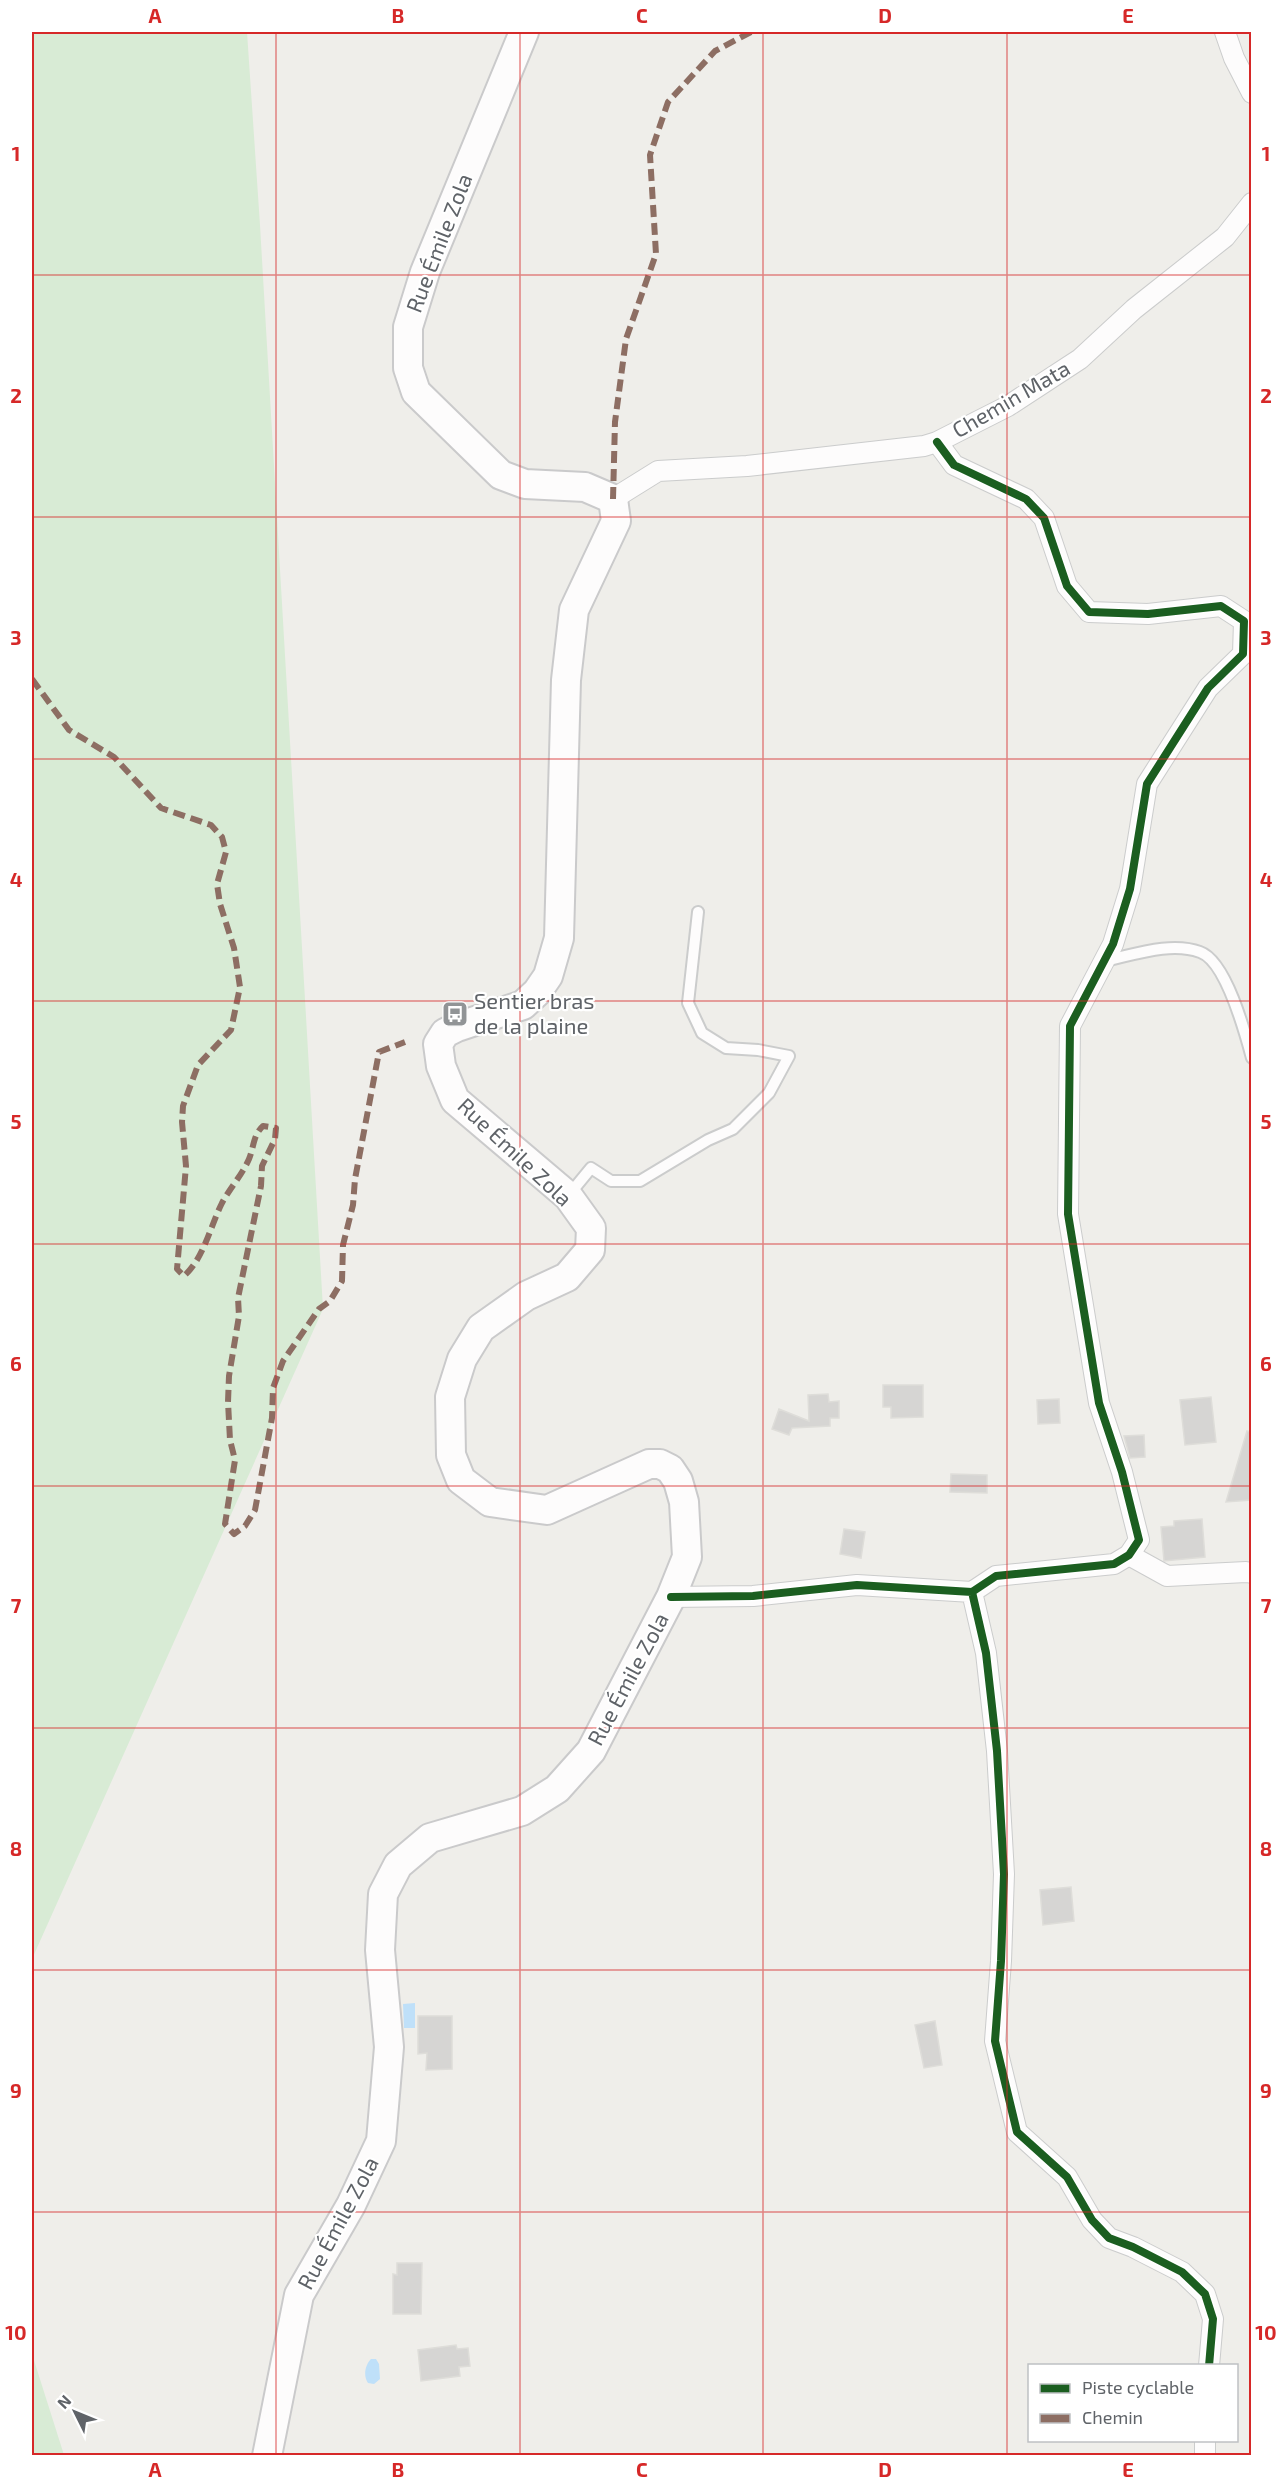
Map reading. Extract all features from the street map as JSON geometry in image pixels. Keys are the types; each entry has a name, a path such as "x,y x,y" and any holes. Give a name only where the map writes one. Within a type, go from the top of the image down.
{"main road":[{"name":"Rue Émile Zola","path":"267,2456 299,2295 351,2205 381,2141 389,2047 380,1950 383,1894 398,1865 430,1838 522,1811 557,1789 591,1751 671,1597 687,1557 684,1502 678,1481 670,1469 660,1464 649,1464 547,1510 490,1503 461,1480 451,1455 450,1397 462,1359 481,1328 526,1296 567,1277 590,1250 591,1228 568,1196 455,1100 441,1066 438,1044 445,1033 457,1026 523,1005 537,992 548,976 559,938 566,680 574,610 616,521 613,499 585,487 525,484 501,475 416,392 408,368 408,327 425,272 524,32"}],"street":[{"path":"1225,32 1234,58 1251,93"},
{"name":"Chemin Mata","path":"613,499 658,471 747,466 924,446 937,442 1008,406 1080,359 1134,309 1225,237 1251,203"},
{"path":"671,1597 753,1596 857,1585 972,1592 996,1576 1114,1564 1129,1555 1139,1540 1122,1472 1099,1403 1068,1214 1071,1026 1113,944 1130,889 1146,784 1208,688 1243,654 1244,621 1221,606 1148,614 1089,612 1067,586 1044,518 1026,499 954,465 937,442"},
{"path":"1129,1555 1167,1576 1251,1573"},
{"path":"972,1592 986,1653 997,1751 1004,1874 995,2041 1017,2132 1067,2177 1092,2220 1109,2238 1133,2247 1182,2272 1206,2294 1213,2319 1209,2364"}],"lane":[{"path":"568,1196 591,1168 611,1180 640,1181 698,1146 733,1129 769,1093 789,1056 758,1050 726,1048 702,1033 688,1003 698,912"},
{"path":"1104,961 1170,948 1201,952 1218,968 1241,1018 1251,1058"}],"green space":[{"path":"32,32 247,32 323,1309 32,1959"},
{"path":"32,2354 64,2455 32,2455"}],"water":[{"path":"415,2003 415,2028 404,2028 403,2004"},
{"path":"371,2359 376,2359 379,2364 380,2379 374,2384 368,2383 365,2374"}],"building":[{"path":"883,1385 923,1385 923,1417 891,1418 891,1407 883,1407"},
{"path":"828,1394 829,1402 839,1401 839,1418 830,1418 830,1426 792,1428 789,1435 772,1429 779,1409 809,1421 808,1395"},
{"path":"1211,1397 1216,1442 1185,1445 1180,1400"},
{"path":"1059,1399 1060,1423 1038,1424 1037,1400"},
{"path":"1247,1431 1251,1432 1251,1500 1226,1502"},
{"path":"1144,1435 1145,1457 1130,1458 1124,1436"},
{"path":"951,1474 987,1475 987,1493 950,1492"},
{"path":"1202,1519 1205,1557 1164,1561 1161,1527 1174,1526 1174,1521"},
{"path":"844,1529 865,1532 861,1558 840,1554"},
{"path":"1071,1887 1074,1921 1043,1925 1040,1890"},
{"path":"418,2016 452,2016 452,2069 426,2070 427,2053 418,2054"},
{"path":"935,2021 942,2065 924,2068 915,2025"},
{"path":"397,2263 422,2263 421,2314 393,2314 393,2274 397,2275"},
{"path":"456,2345 457,2349 468,2348 470,2366 459,2367 460,2376 421,2381 418,2350"}],"marked path":[{"path":"613,499 615,422 626,339 656,254 650,155 668,102 715,51 751,32"},
{"path":"32,679 69,730 114,757 161,808 211,825 222,837 226,852 217,884 220,904 234,948 240,987 231,1030 198,1065 183,1106 186,1166 177,1269 184,1276 197,1260 222,1203 249,1159 255,1137 263,1126 276,1128 275,1139 262,1166 261,1186 238,1298 239,1316 229,1376 230,1440 235,1460 225,1524 234,1534 245,1526 255,1510 272,1418 273,1388 283,1361 319,1309 330,1301 342,1281 343,1245 353,1205 355,1179 379,1052 405,1042"}],"cycle path":[{"path":"671,1597 753,1596 857,1585 972,1592 996,1576 1114,1564 1129,1555 1139,1540 1122,1472 1099,1403 1068,1214 1070,1026 1113,944 1130,889 1147,784 1208,688 1243,654 1244,621 1221,606 1148,614 1089,612 1067,586 1044,518 1026,499 954,465 937,442"},
{"path":"972,1592 986,1653 997,1751 1004,1874 995,2041 1017,2132 1067,2177 1092,2220 1109,2238 1133,2247 1182,2272 1205,2294 1213,2319 1209,2364"}],"place":[{"name":"Sentier bras de la plaine","path":"455,1014"}]}
